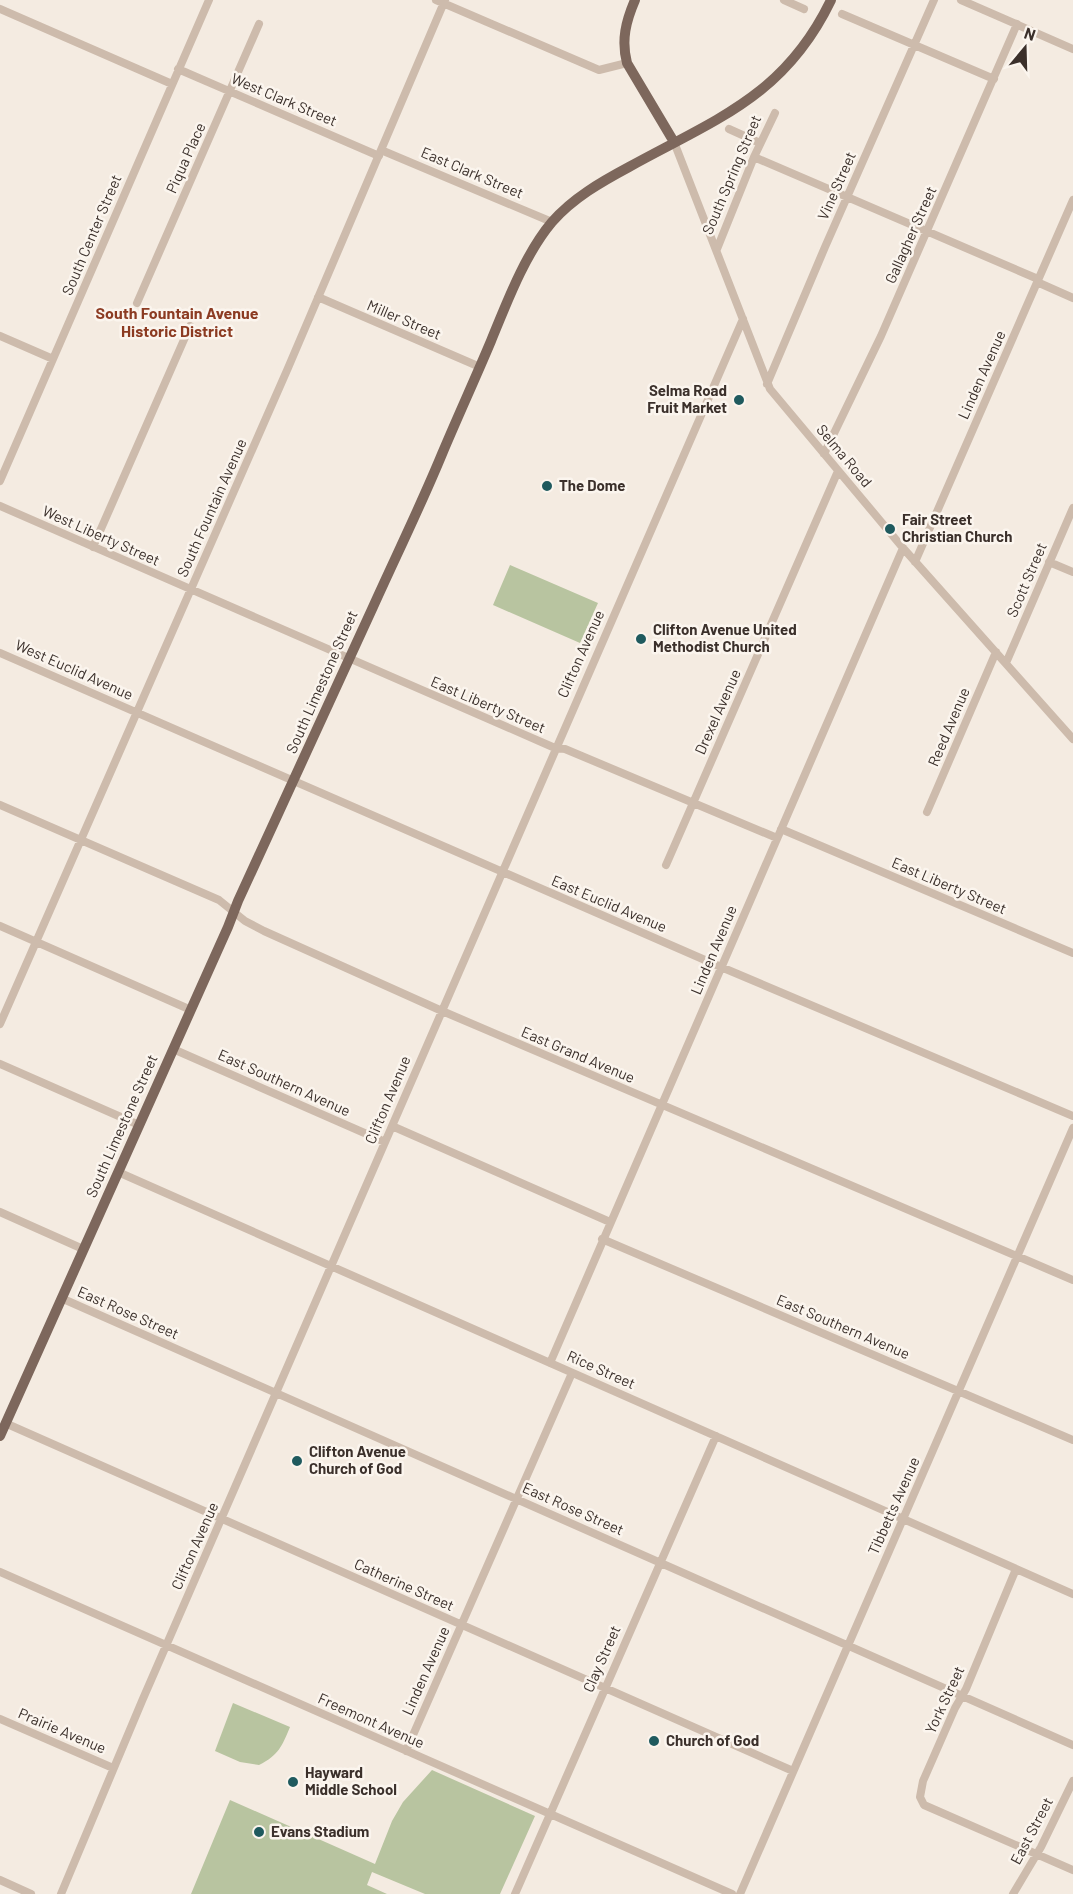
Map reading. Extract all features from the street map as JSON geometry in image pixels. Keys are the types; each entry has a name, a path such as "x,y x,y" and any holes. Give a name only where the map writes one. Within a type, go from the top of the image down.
{"main road":[{"path":"635,0 625,29 627,63 675,142"},
{"name":"South Spring Street","path":"675,142 711,124 753,96 786,68 803,47 831,0"},
{"name":"South Limestone Street","path":"0,1436 233,912 294,782 532,252 552,222 597,184 675,142"}],"street":[{"name":"South Center Street","path":"0,481 209,0"},
{"path":"784,0 804,9"},
{"name":"Vine Street","path":"767,384 934,0"},
{"path":"961,0 1073,49"},
{"path":"441,1 599,70 627,63"},
{"name":"South Fountain Avenue","path":"0,1024 318,297 380,153 441,1"},
{"path":"0,9 172,84"},
{"path":"842,14 994,79"},
{"name":"Piqua Place","path":"137,303 259,24"},
{"name":"Gallagher Street","path":"824,454 881,336 1017,24"},
{"name":"West Clark Street","path":"178,69 380,153"},
{"name":"South Spring Street","path":"717,249 754,157 775,113"},
{"path":"729,129 760,143"},
{"name":"Selma Road","path":"675,142 767,384 915,562 1073,739"},
{"name":"East Clark Street","path":"380,153 552,222"},
{"path":"754,157 1073,298"},
{"name":"Linden Avenue","path":"915,562 1073,200"},
{"name":"Miller Street","path":"318,297 480,367"},
{"name":"Clifton Avenue","path":"61,1894 166,1645 743,319"},
{"path":"93,547 190,326"},
{"path":"0,336 53,359"},
{"name":"Drexel Avenue","path":"666,865 838,471"},
{"name":"West Liberty Street","path":"0,506 191,590"},
{"name":"Scott Street","path":"1006,663 1073,508"},
{"name":"Linden Avenue","path":"550,1363 903,548"},
{"path":"1049,562 1073,572"},
{"name":"East Liberty Street","path":"191,590 555,748 565,749 693,803 779,833 1073,953"},
{"name":"Reed Avenue","path":"927,812 996,652"},
{"name":"West Euclid Avenue","path":"0,653 136,713"},
{"name":"East Euclid Avenue","path":"136,713 721,967 1073,1116"},
{"name":"East Grand Avenue","path":"0,805 219,900 233,912 264,931 442,1011 1073,1280"},
{"path":"0,926 191,1010"},
{"name":"East Southern Avenue","path":"173,1049 385,1142"},
{"path":"0,1064 139,1125"},
{"path":"392,1126 610,1222"},
{"name":"Tibbetts Avenue","path":"740,1894 1073,1128"},
{"name":"Rice Street","path":"118,1172 1073,1594"},
{"path":"0,1212 83,1249"},
{"name":"East Southern Avenue","path":"602,1239 1073,1440"},
{"name":"East Rose Street","path":"61,1298 1073,1745"},
{"name":"Linden Avenue","path":"405,1750 572,1372"},
{"name":"Catherine Street","path":"6,1423 793,1771"},
{"name":"Clay Street","path":"515,1894 716,1436"},
{"name":"York Street","path":"1016,1569 923,1781 920,1794 924,1805 1037,1854"},
{"name":"Freemont Avenue","path":"0,1572 732,1894"},
{"name":"Prairie Avenue","path":"0,1719 113,1768"},
{"name":"East Street","path":"1014,1894 1037,1854 1073,1780"},
{"path":"1037,1854 1073,1870"},
{"path":"0,1880 32,1894"}],"green space":[{"path":"510,565 598,603 580,643 493,605"},
{"path":"233,1703 290,1727 279,1749 271,1758 259,1765 240,1762 215,1751"},
{"path":"432,1770 535,1816 500,1894 425,1894 372,1872 367,1885 387,1894 191,1894 230,1800 375,1864 392,1821 403,1802"}],"place":[{"name":"Selma Road Fruit Market","path":"739,400"},
{"name":"The Dome","path":"547,486"},
{"name":"Fair Street Christian Church","path":"890,529"},
{"name":"Clifton Avenue United Methodist Church","path":"641,639"},
{"name":"Clifton Avenue Church of God","path":"297,1461"},
{"name":"Church of God","path":"654,1741"},
{"name":"Hayward Middle School","path":"293,1782"},
{"name":"Evans Stadium","path":"259,1832"}],"district":[{"name":"South Fountain Avenue Historic District","path":"177,322"}]}
